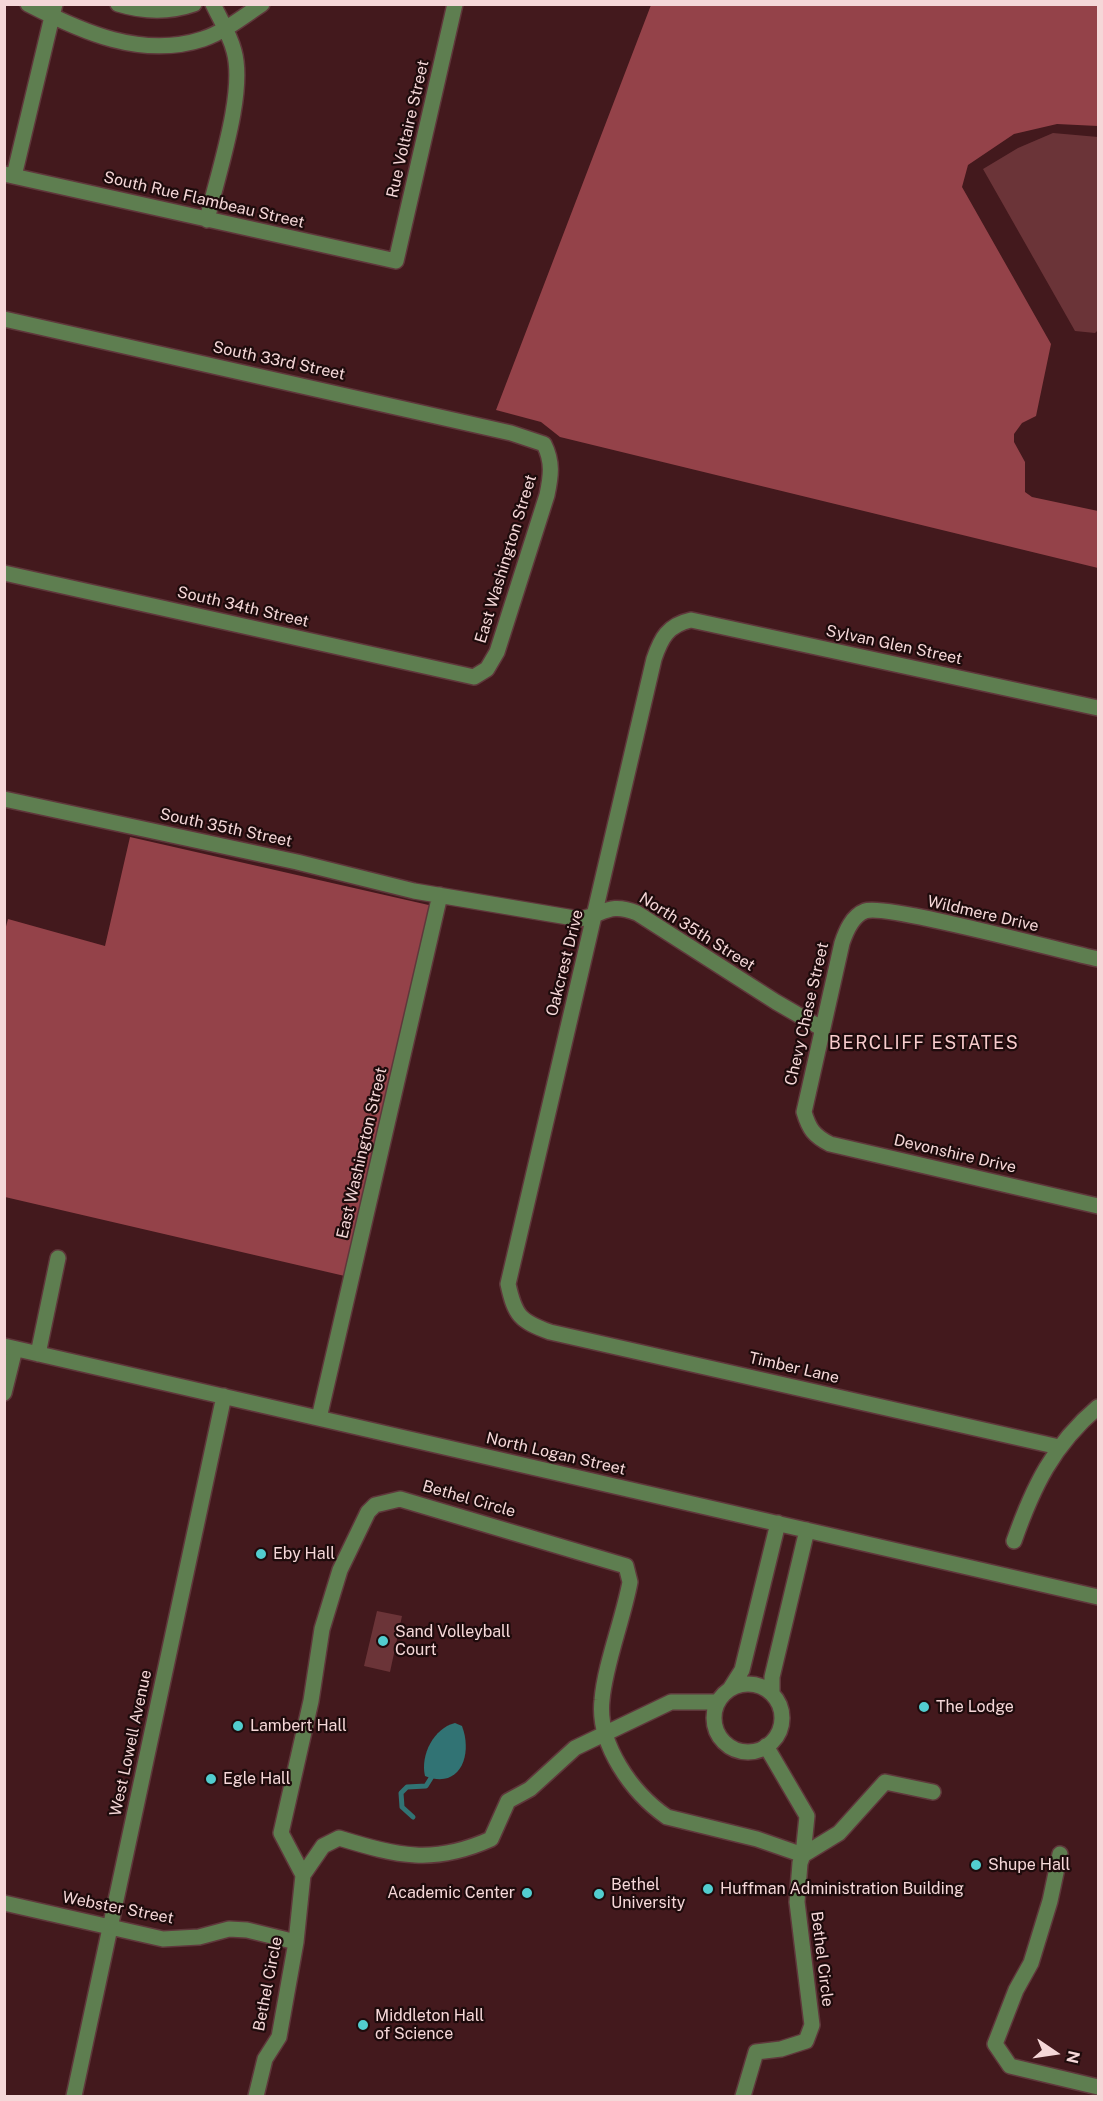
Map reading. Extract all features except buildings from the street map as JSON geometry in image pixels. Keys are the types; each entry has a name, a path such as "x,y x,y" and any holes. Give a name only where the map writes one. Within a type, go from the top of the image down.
{"street":[{"path":"28,4 53,10 100,36 138,46 178,45 204,39 262,4"},
{"path":"118,4 143,11 171,10 194,4"},
{"path":"207,220 234,105 238,74 234,51 213,4"},
{"name":"Rue Voltaire Street","path":"396,261 455,4"},
{"path":"9,175 53,10"},
{"name":"South Rue Flambeau Street","path":"9,175 396,261"},
{"name":"South 33rd Street","path":"4,319 379,402 511,433 544,444"},
{"name":"East Washington Street","path":"474,677 487,669 496,652 547,495 552,470 550,455 544,444"},
{"name":"South 34th Street","path":"4,573 474,677"},
{"name":"Sylvan Glen Street","path":"682,622 691,620 763,633 1098,708"},
{"name":"Oakcrest Drive","path":"522,1320 513,1306 508,1284 513,1256 654,659 660,641 669,629 682,622"},
{"name":"South 35th Street","path":"4,799 440,895"},
{"name":"East Washington Street","path":"319,1418 440,895"},
{"name":"North 35th Street","path":"440,895 580,919 595,916 607,908 621,907 637,912 776,1002 821,1028"},
{"name":"Wildmere Drive","path":"860,914 868,910 902,914 1098,959"},
{"name":"Chevy Chase Street","path":"808,1127 804,1112 821,1028 842,943 847,930 860,914"},
{"name":"Devonshire Drive","path":"808,1127 818,1138 830,1144 1098,1206"},
{"path":"38,1354 58,1258"},
{"name":"Timber Lane","path":"522,1320 550,1332 590,1342 1059,1447"},
{"path":"4,1393 10,1347"},
{"name":"North Logan Street","path":"10,1347 1098,1597"},
{"name":"West Lowell Avenue","path":"74,2097 224,1396"},
{"path":"1014,1541 1045,1468 1059,1447 1098,1407"},
{"name":"Bethel Circle","path":"303,1875 281,1833 313,1692 322,1629 340,1570 361,1524 375,1505 400,1499 626,1566 628,1589 601,1701 606,1743 628,1778 656,1809 667,1817 757,1839 803,1855"},
{"path":"729,1690 741,1684 755,1684 772,1694 778,1702 782,1722 779,1732 766,1746 749,1751 740,1750 723,1740 715,1722 718,1702 742,1670 778,1523"},
{"path":"772,1694 772,1677 807,1530"},
{"name":"Bethel Circle","path":"256,2097 265,2059 279,2037 296,1942 303,1875 323,1846 339,1838 394,1854 411,1856 472,1847 491,1839 508,1801 530,1789 575,1748 672,1702 718,1702"},
{"path":"766,1746 807,1816 828,1838"},
{"path":"803,1855 839,1833 885,1782 933,1792"},
{"name":"Bethel Circle","path":"743,2097 751,2060 756,2052 782,2049 806,2041 812,2025 798,1919 800,1863 807,1816"},
{"path":"1060,1854 1050,1901 1031,1963 1016,1990 994,2044 1004,2069 1098,2087"},
{"name":"Webster Street","path":"5,1903 165,1939 199,1936 230,1929 296,1942"}],"shaded area":[{"path":"651,5 1098,5 1098,126 1057,124 1014,134 968,165 962,187 1051,344 1036,416 1022,423 1014,434 1014,442 1025,462 1025,492 1032,497 1098,511 1098,568 560,437 541,422 496,410"},
{"path":"1053,133 1098,137 1098,330 1095,333 1075,331 983,169 1018,148"},
{"path":"130,837 433,906 349,1277 5,1197 4,934 8,919 105,946"},
{"name":"Sand Volleyball Court","path":"377,1611 402,1616 390,1672 364,1666"}],"water":[{"path":"455,1723 462,1726 465,1737 466,1748 461,1767 447,1778 437,1779 425,1776 425,1760 430,1744 441,1730"}],"waterway":[{"path":"413,1817 402,1807 401,1793 407,1787 426,1786 431,1778"}],"place":[{"name":"Eby Hall","path":"261,1554"},
{"name":"Sand Volleyball Court","path":"383,1641"},
{"name":"The Lodge","path":"924,1707"},
{"name":"Lambert Hall","path":"238,1726"},
{"name":"Egle Hall","path":"211,1779"},
{"name":"Shupe Hall","path":"976,1865"},
{"name":"Huffman Administration Building","path":"708,1889"},
{"name":"Academic Center","path":"527,1893"},
{"name":"Bethel University","path":"599,1894"},
{"name":"Middleton Hall of Science","path":"363,2025"}],"district":[{"name":"BERCLIFF ESTATES","path":"924,1043"}]}
